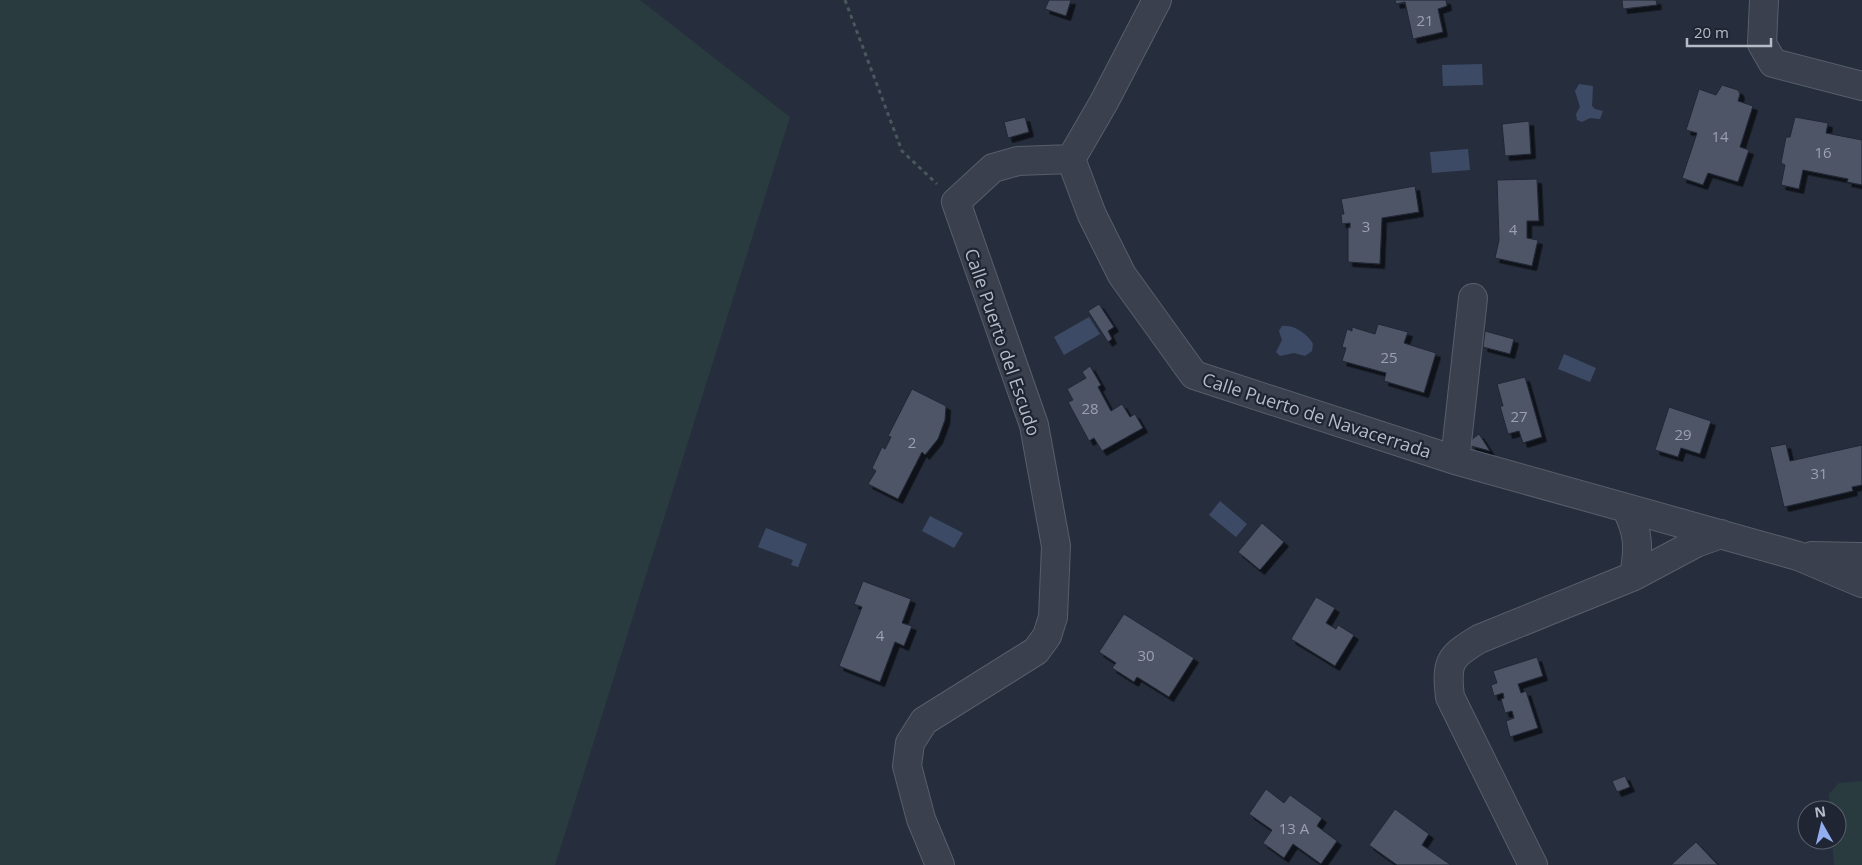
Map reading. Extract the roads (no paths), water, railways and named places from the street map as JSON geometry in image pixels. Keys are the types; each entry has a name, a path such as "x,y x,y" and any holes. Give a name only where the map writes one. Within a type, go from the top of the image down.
{"street":[{"path":"1071,159 1104,102 1157,0"},
{"path":"1764,0 1762,44 1773,64 1862,86"},
{"name":"Calle Puerto del Escudo","path":"940,865 921,820 907,766 910,743 924,721 1036,651 1047,636 1053,617 1056,546 1034,425 956,202 993,168 1018,161 1071,159"},
{"name":"Calle Puerto de Navacerrada","path":"1071,159 1092,215 1122,275 1194,375 1455,460 1798,556 1862,583"},
{"path":"1455,460 1473,298"},
{"path":"1626,508 1634,524 1639,551 1634,576"},
{"path":"1532,865 1450,698 1447,672 1457,652 1479,639 1634,576 1696,543 1721,534"},
{"name":"Calle Puerto de Navacerrada","path":"1798,556 1862,557"}],"water":[{"path":"1482,64 1483,85 1443,86 1442,65"},
{"path":"1579,84 1593,86 1592,106 1603,111 1600,119 1590,118 1582,122 1577,120 1576,114 1580,107 1575,91"},
{"path":"1468,149 1470,170 1432,173 1430,152"},
{"path":"1089,317 1100,334 1064,355 1054,337"},
{"path":"1282,326 1295,328 1304,333 1313,344 1312,351 1305,356 1294,353 1280,356 1276,352 1282,340 1279,331"},
{"path":"1564,354 1596,368 1590,382 1558,369"},
{"path":"1220,501 1247,524 1236,537 1209,515"},
{"path":"930,516 963,533 954,548 922,531"},
{"path":"766,528 807,544 798,567 791,565 793,560 758,547"}]}
